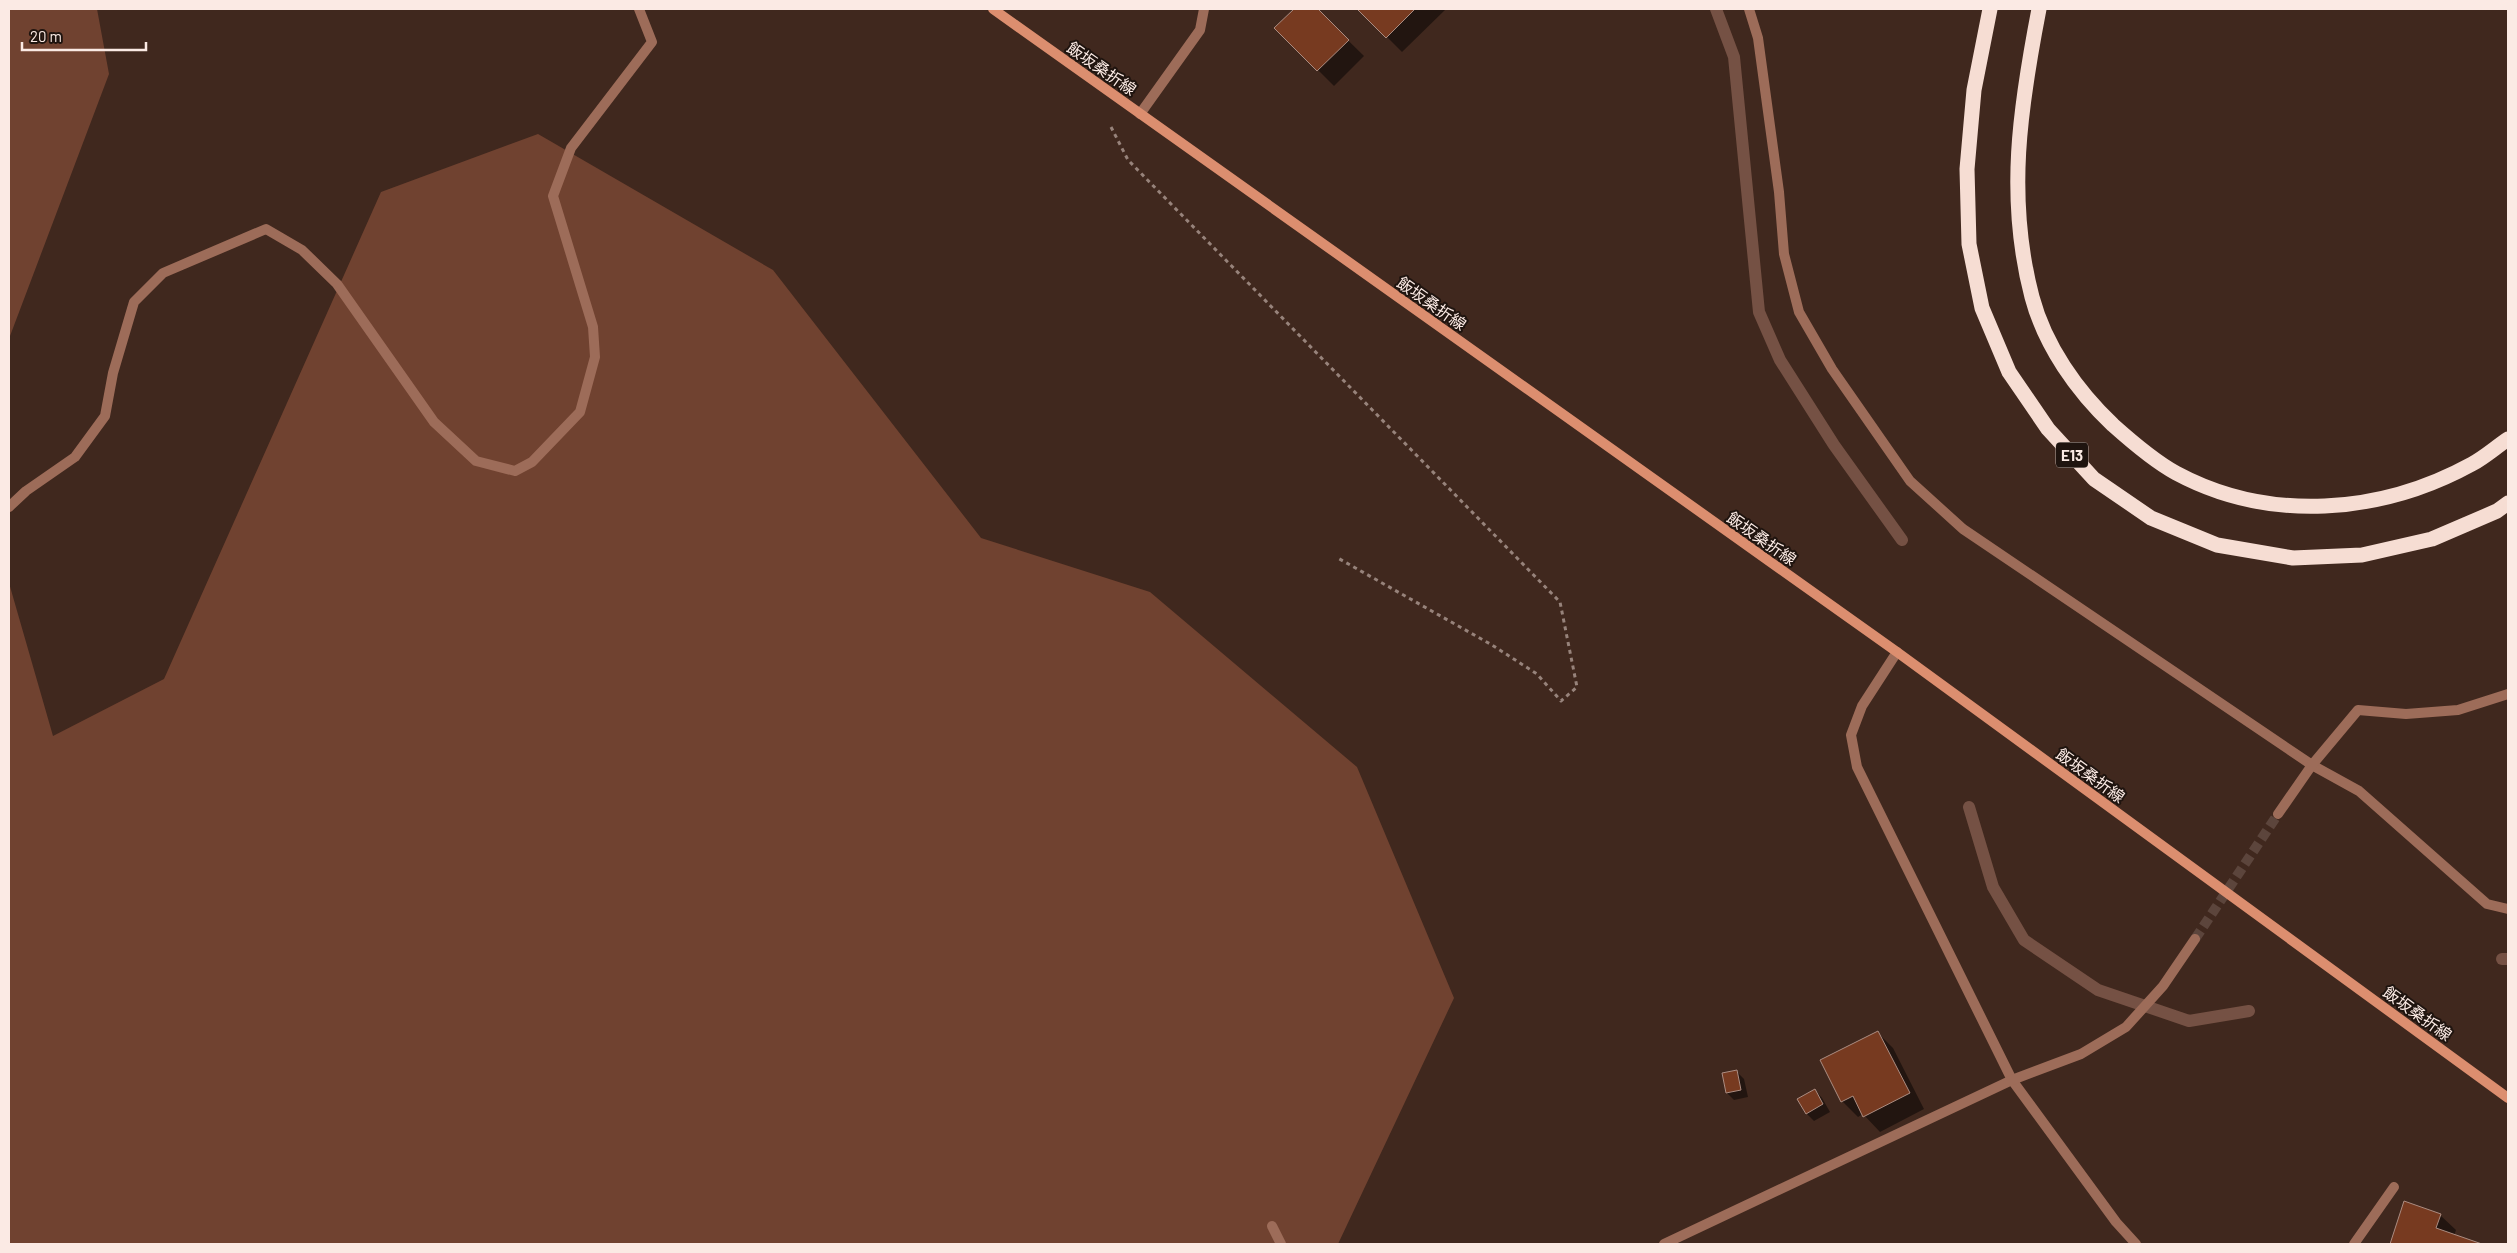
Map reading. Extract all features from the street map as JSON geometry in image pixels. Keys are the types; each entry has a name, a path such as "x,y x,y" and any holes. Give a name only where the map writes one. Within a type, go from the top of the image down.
{"highway":[{"name":"E13","path":"1990,9 1974,90 1967,169 1969,244 1982,308 2009,372 2048,429 2094,479 2159,522 2217,545 2293,558 2362,555 2432,539 2496,511 2508,503"},
{"path":"2039,9 2022,111 2016,182 2020,243 2033,299 2052,347 2090,403 2132,442 2175,473 2228,495 2285,507 2340,507 2408,492 2472,464 2508,439"}],"main road":[{"name":"飯坂桑折線","path":"993,9 1897,652 2508,1098"}],"street":[{"path":"9,508 26,491 75,457 105,416 113,373 134,302 163,273 266,229 302,250 337,284 434,422 476,461 515,471 532,462 580,412 595,357 593,327 553,196 571,148 652,42 639,9"},
{"path":"1140,114 1200,30 1204,9"},
{"path":"1749,9 1758,38 1779,192 1784,254 1799,312 1832,369 1910,480 1963,530 2312,764 2359,791 2487,904 2508,909"},
{"path":"1897,652 1862,706 1850,735 1857,767 2012,1080 2116,1222 2136,1244"},
{"path":"2278,814 2312,764 2358,710 2406,714 2458,710 2508,694"},
{"path":"1664,1244 2012,1080 2081,1054 2126,1027 2163,986 2195,939"},
{"path":"2354,1244 2394,1187"},
{"path":"1272,1226 1281,1244"}],"path":[{"path":"1110,126 1128,160 1560,602 1577,687 1561,701 1537,674 1492,645 1336,557"}],"shaded area":[{"path":"9,9 97,9 109,74 10,336 9,350"},
{"path":"538,134 773,270 981,538 1150,592 1357,767 1454,998 1338,1244 9,1244 9,583 53,736 164,679 381,192"}],"building":[{"path":"1294,9 1318,9 1349,40 1317,71 1274,28"},
{"path":"1357,9 1415,9 1386,38"},
{"path":"1878,1031 1910,1093 1863,1117 1853,1096 1841,1102 1820,1060"},
{"path":"1737,1070 1741,1090 1726,1093 1722,1073"},
{"path":"1815,1089 1823,1104 1806,1114 1797,1099"},
{"path":"2404,1201 2441,1214 2436,1228 2482,1244 2390,1244"}],"waterway":[{"path":"1716,9 1734,57 1759,312 1780,360 1834,445 1902,540"},
{"path":"1969,807 1993,887 2024,940 2098,990 2189,1021 2249,1011"},
{"path":"2502,959 2508,959"}],"tunnel":[{"path":"2195,939 2278,814"}]}
